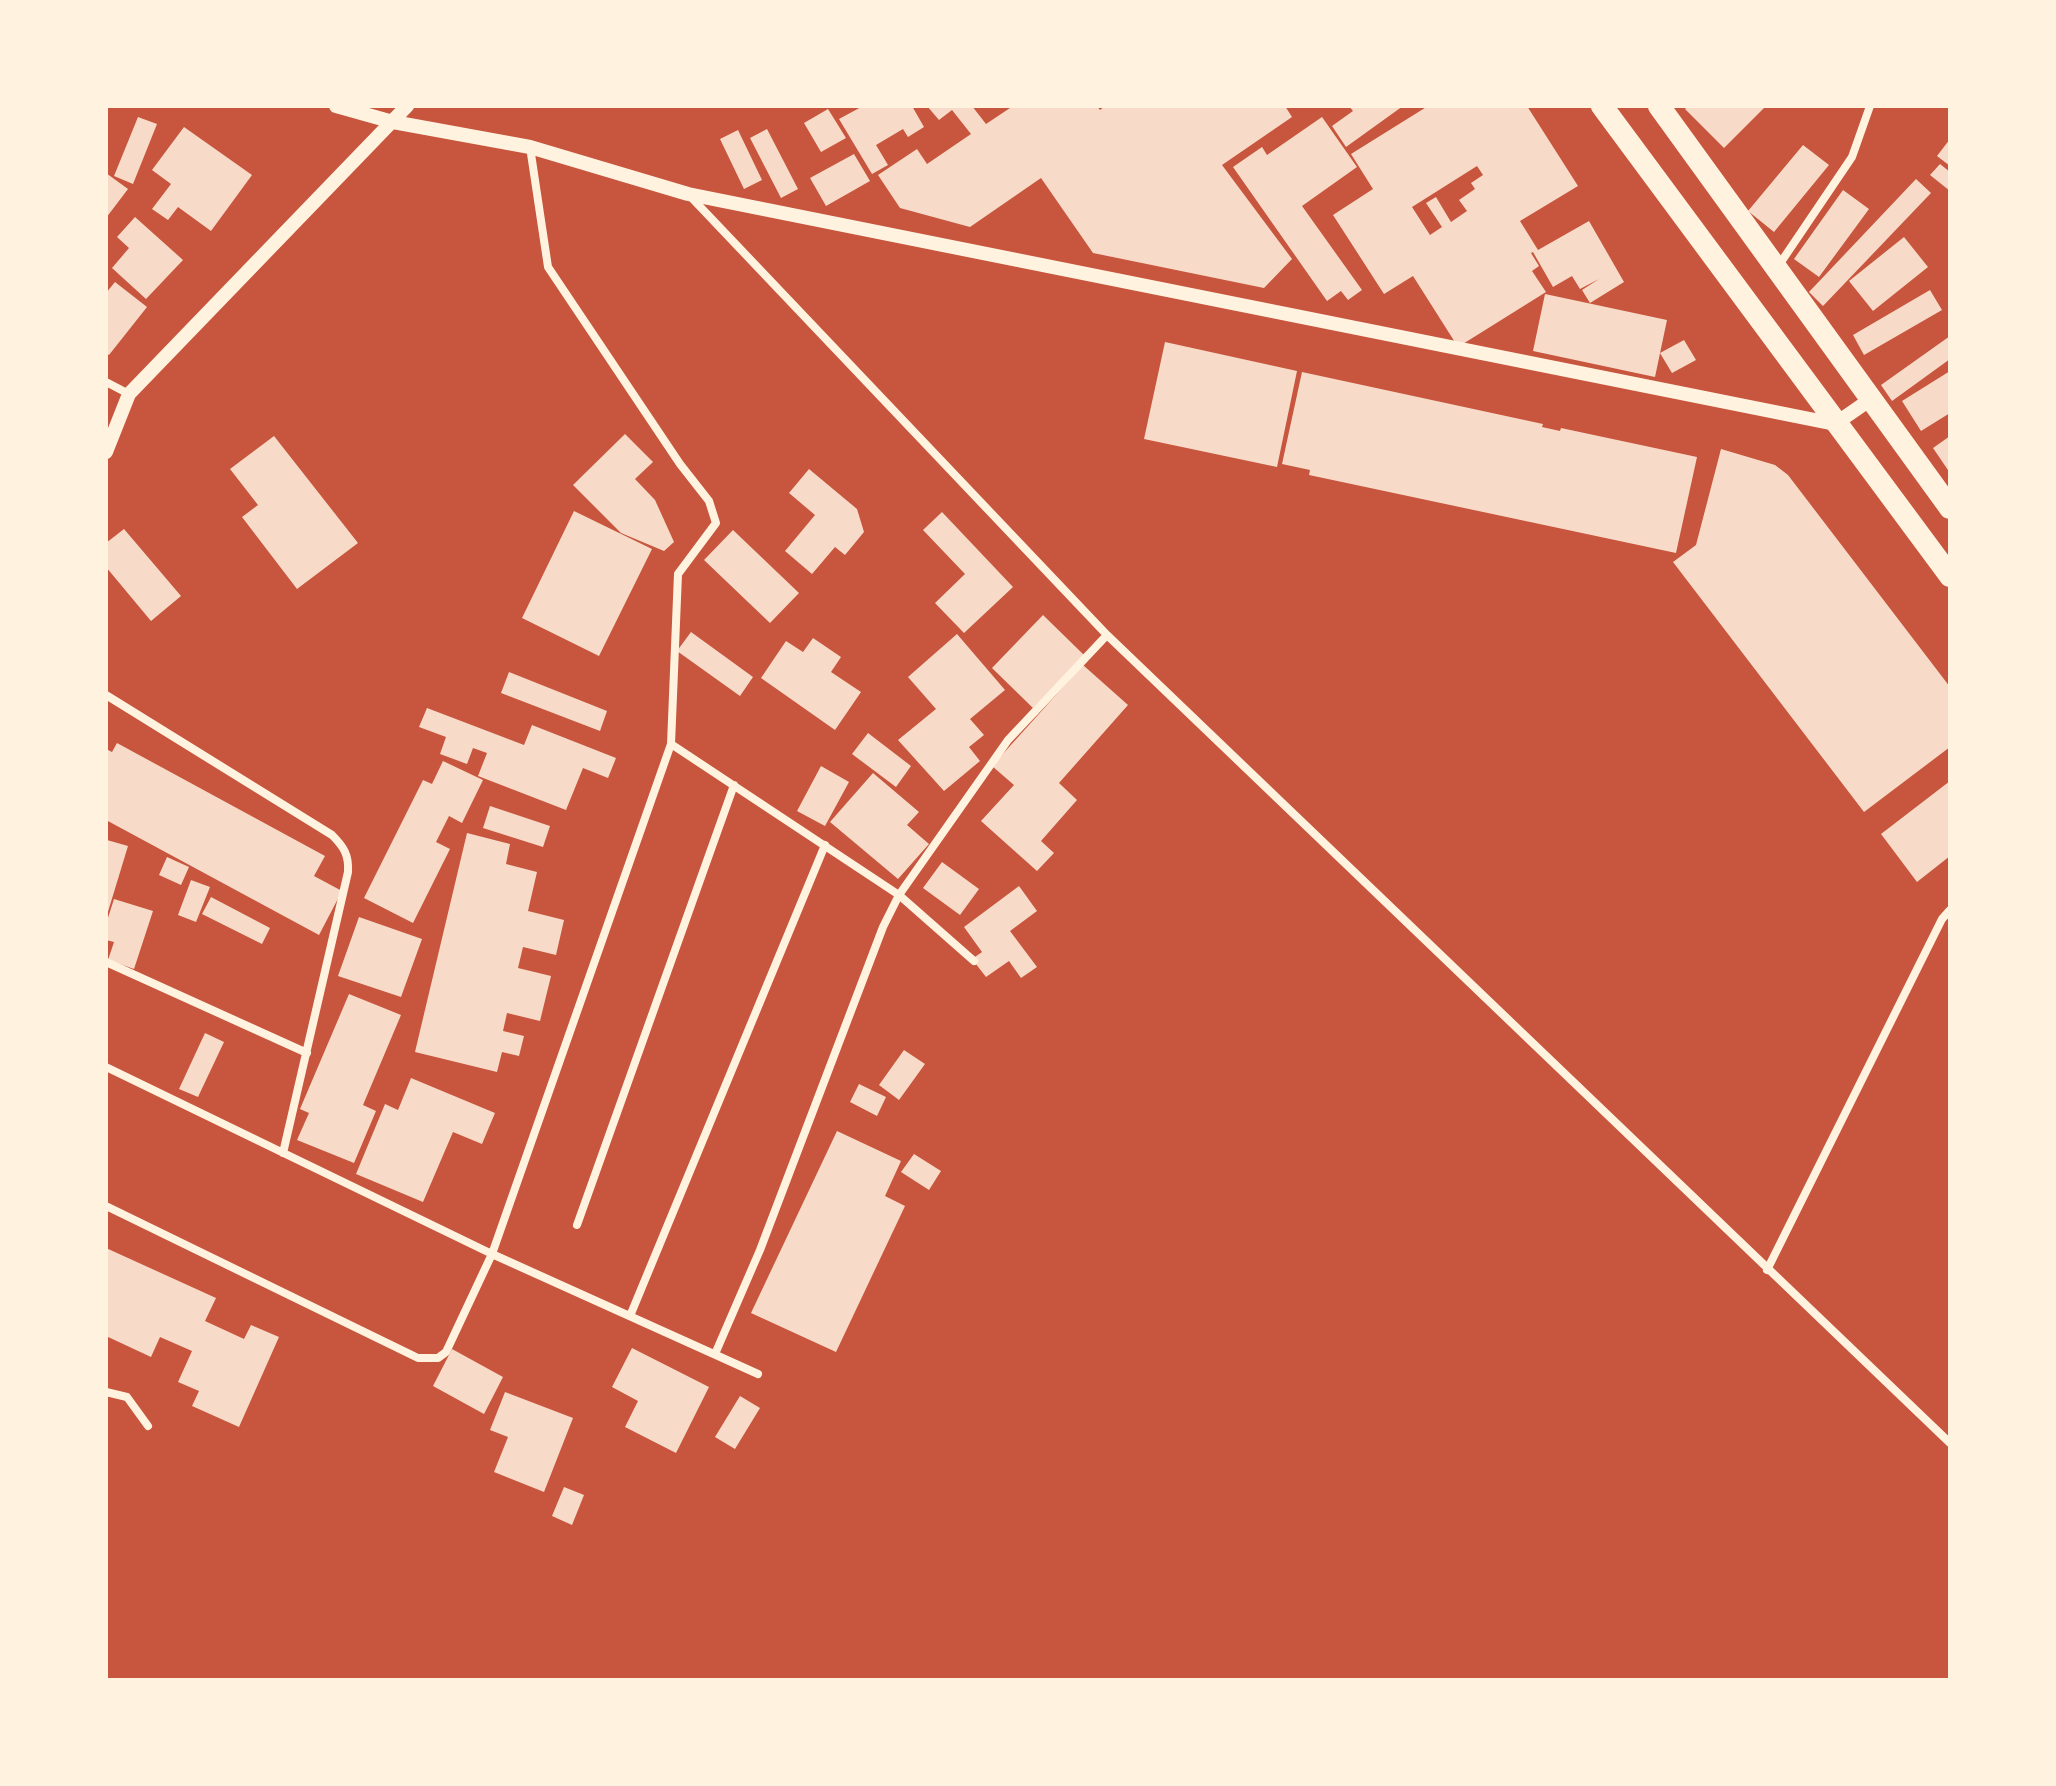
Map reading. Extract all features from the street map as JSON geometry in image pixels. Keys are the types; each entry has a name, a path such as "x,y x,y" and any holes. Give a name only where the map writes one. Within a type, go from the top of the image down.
{"highway":[{"path":"1602,106 1950,576"},
{"path":"1659,106 1950,508"}],"street":[{"path":"336,106 393,122 530,147 688,194 1835,424 1871,399"},
{"path":"106,452 129,394 407,106"},
{"path":"1777,269 1852,157 1870,106"},
{"path":"106,1206 411,1355 427,1360 438,1358 446,1352 492,1254 671,744 678,574 716,523 709,501 680,464 548,267 530,147"},
{"path":"688,194 1107,635 1950,1443"},
{"path":"106,382 129,394"},
{"path":"715,1354 760,1250 883,927 899,895 1008,740 1107,635"},
{"path":"106,695 332,835 343,846 349,859 283,1153"},
{"path":"671,744 899,895 974,961"},
{"path":"577,1225 734,785"},
{"path":"630,1316 825,845"},
{"path":"1767,1270 1942,919 1950,910"},
{"path":"106,962 307,1053"},
{"path":"106,1067 492,1254 758,1374"},
{"path":"106,1392 127,1397 148,1426"}],"building":[{"path":"863,106 912,106 924,127 908,137 903,129 876,145 888,165 872,174 839,119"},
{"path":"927,106 972,106 986,124 1013,106 1097,106 1100,110 1105,106 1285,106 1292,117 1222,165 1292,259 1264,288 1093,253 1041,178 970,227 900,208 878,175 917,149 927,164 971,134 952,110 939,120"},
{"path":"1349,106 1403,106 1346,147 1332,126 1353,111"},
{"path":"1428,106 1527,106 1578,186 1520,221 1538,250 1589,221 1624,282 1590,303 1582,290 1599,279 1580,289 1572,276 1553,287 1533,252 1539,266 1532,271 1546,292 1458,347 1413,276 1384,294 1333,215 1373,189 1351,154","holes":["1477,166 1483,175 1471,183 1475,189 1459,200 1467,211 1451,222 1436,197 1426,203 1442,227 1430,235 1412,207"]},
{"path":"1688,106 1766,106 1724,148 1685,109"},
{"path":"828,109 846,138 821,152 804,123"},
{"path":"138,117 157,124 133,184 114,176"},
{"path":"1322,117 1357,167 1302,206 1362,290 1348,300 1341,291 1327,301 1233,167 1262,147 1267,155"},
{"path":"184,127 252,175 211,231 178,207 168,220 152,209 171,184 152,170"},
{"path":"767,129 798,189 781,198 750,138"},
{"path":"738,130 762,180 744,189 720,139"},
{"path":"1950,139 1950,166 1937,156"},
{"path":"1803,145 1829,165 1774,232 1748,211"},
{"path":"854,154 870,181 826,206 810,178"},
{"path":"1940,164 1950,172 1950,191 1930,175"},
{"path":"106,173 128,189 106,218"},
{"path":"1916,179 1931,193 1823,306 1809,292"},
{"path":"1843,190 1869,209 1819,277 1794,259"},
{"path":"135,217 183,260 146,299 112,268 129,248 117,237"},
{"path":"1904,237 1928,267 1873,311 1849,281"},
{"path":"115,282 147,307 109,355 106,353 106,293"},
{"path":"1930,290 1942,310 1864,355 1853,335"},
{"path":"1545,294 1667,320 1655,377 1533,351"},
{"path":"1950,336 1950,359 1892,401 1881,385"},
{"path":"1684,340 1696,360 1672,373 1660,353"},
{"path":"1165,342 1297,371 1277,467 1144,439"},
{"path":"1950,371 1950,413 1921,431 1902,401"},
{"path":"1302,372 1543,424 1542,427 1560,431 1561,428 1697,457 1676,553 1309,475 1310,470 1282,464"},
{"path":"625,434 653,462 635,479 655,500 674,542 664,551 621,533 573,485"},
{"path":"274,436 358,543 297,589 242,517 258,505 230,469"},
{"path":"1950,436 1950,473 1933,448"},
{"path":"1721,449 1775,465 1788,475 1950,687 1950,747 1864,812 1673,562 1696,545"},
{"path":"809,469 857,509 864,532 845,555 835,547 812,574 785,551 815,515 789,493"},
{"path":"574,511 652,549 599,656 522,618"},
{"path":"942,512 1013,587 964,633 935,603 965,574 923,530"},
{"path":"124,529 181,596 151,621 106,567 106,543"},
{"path":"733,530 799,593 770,623 704,560"},
{"path":"1043,615 1084,655 1033,708 992,668"},
{"path":"691,632 753,677 740,696 677,651"},
{"path":"957,634 1005,690 970,719 984,735 969,747 980,761 944,791 898,740 936,709 908,677"},
{"path":"813,638 841,657 831,672 861,692 835,730 761,678 786,641 803,652"},
{"path":"1083,665 1128,705 1059,783 1077,800 1041,841 1054,853 1037,871 981,821 1014,785 992,766"},
{"path":"509,672 607,711 600,731 501,693"},
{"path":"427,708 524,745 532,725 616,758 608,778 583,768 566,810 478,776 487,753 473,748 467,764 440,754 446,737 419,727"},
{"path":"868,733 911,766 896,787 852,754"},
{"path":"117,743 325,856 314,876 342,891 319,935 106,820 106,749 112,752"},
{"path":"443,761 483,780 462,823 449,816 436,842 450,849 413,923 364,898 423,780 432,784"},
{"path":"821,766 849,782 825,826 797,811"},
{"path":"873,773 919,812 907,825 929,844 898,879 830,822"},
{"path":"1950,781 1950,856 1917,882 1881,834"},
{"path":"490,806 550,826 543,847 483,828"},
{"path":"467,833 510,844 506,864 537,872 528,911 564,920 556,955 523,947 518,968 551,976 540,1021 507,1013 503,1031 524,1036 519,1056 502,1052 497,1072 415,1052"},
{"path":"107,840 128,846 106,915"},
{"path":"167,857 189,867 181,885 159,875"},
{"path":"942,862 979,889 960,915 923,888"},
{"path":"191,880 210,887 196,922 178,915"},
{"path":"1019,886 1037,911 1010,931 1037,967 1021,978 1009,961 986,977 972,959 982,952 964,927"},
{"path":"211,897 270,928 262,944 202,914"},
{"path":"114,899 153,911 134,969 108,960 114,942 106,940 106,924"},
{"path":"359,917 422,939 401,997 338,976"},
{"path":"349,994 401,1015 363,1105 376,1111 354,1163 297,1140 309,1113 300,1109"},
{"path":"205,1033 224,1042 198,1097 179,1089"},
{"path":"904,1050 925,1064 899,1100 879,1085"},
{"path":"411,1078 495,1113 482,1144 453,1132 423,1202 356,1174 385,1104 398,1110"},
{"path":"859,1084 886,1097 877,1116 850,1102"},
{"path":"837,1131 901,1161 885,1196 905,1206 836,1352 751,1313"},
{"path":"914,1154 941,1171 929,1190 901,1172"},
{"path":"106,1248 216,1298 205,1321 244,1339 251,1325 279,1337 239,1427 192,1406 199,1391 178,1382 192,1351 160,1337 151,1357 106,1336"},
{"path":"632,1348 709,1387 676,1453 625,1427 638,1401 612,1387"},
{"path":"452,1349 503,1377 484,1414 433,1386"},
{"path":"505,1392 573,1418 544,1492 494,1472 508,1437 490,1430"},
{"path":"740,1396 760,1408 735,1449 715,1437"},
{"path":"564,1487 584,1495 572,1525 552,1516"}]}
